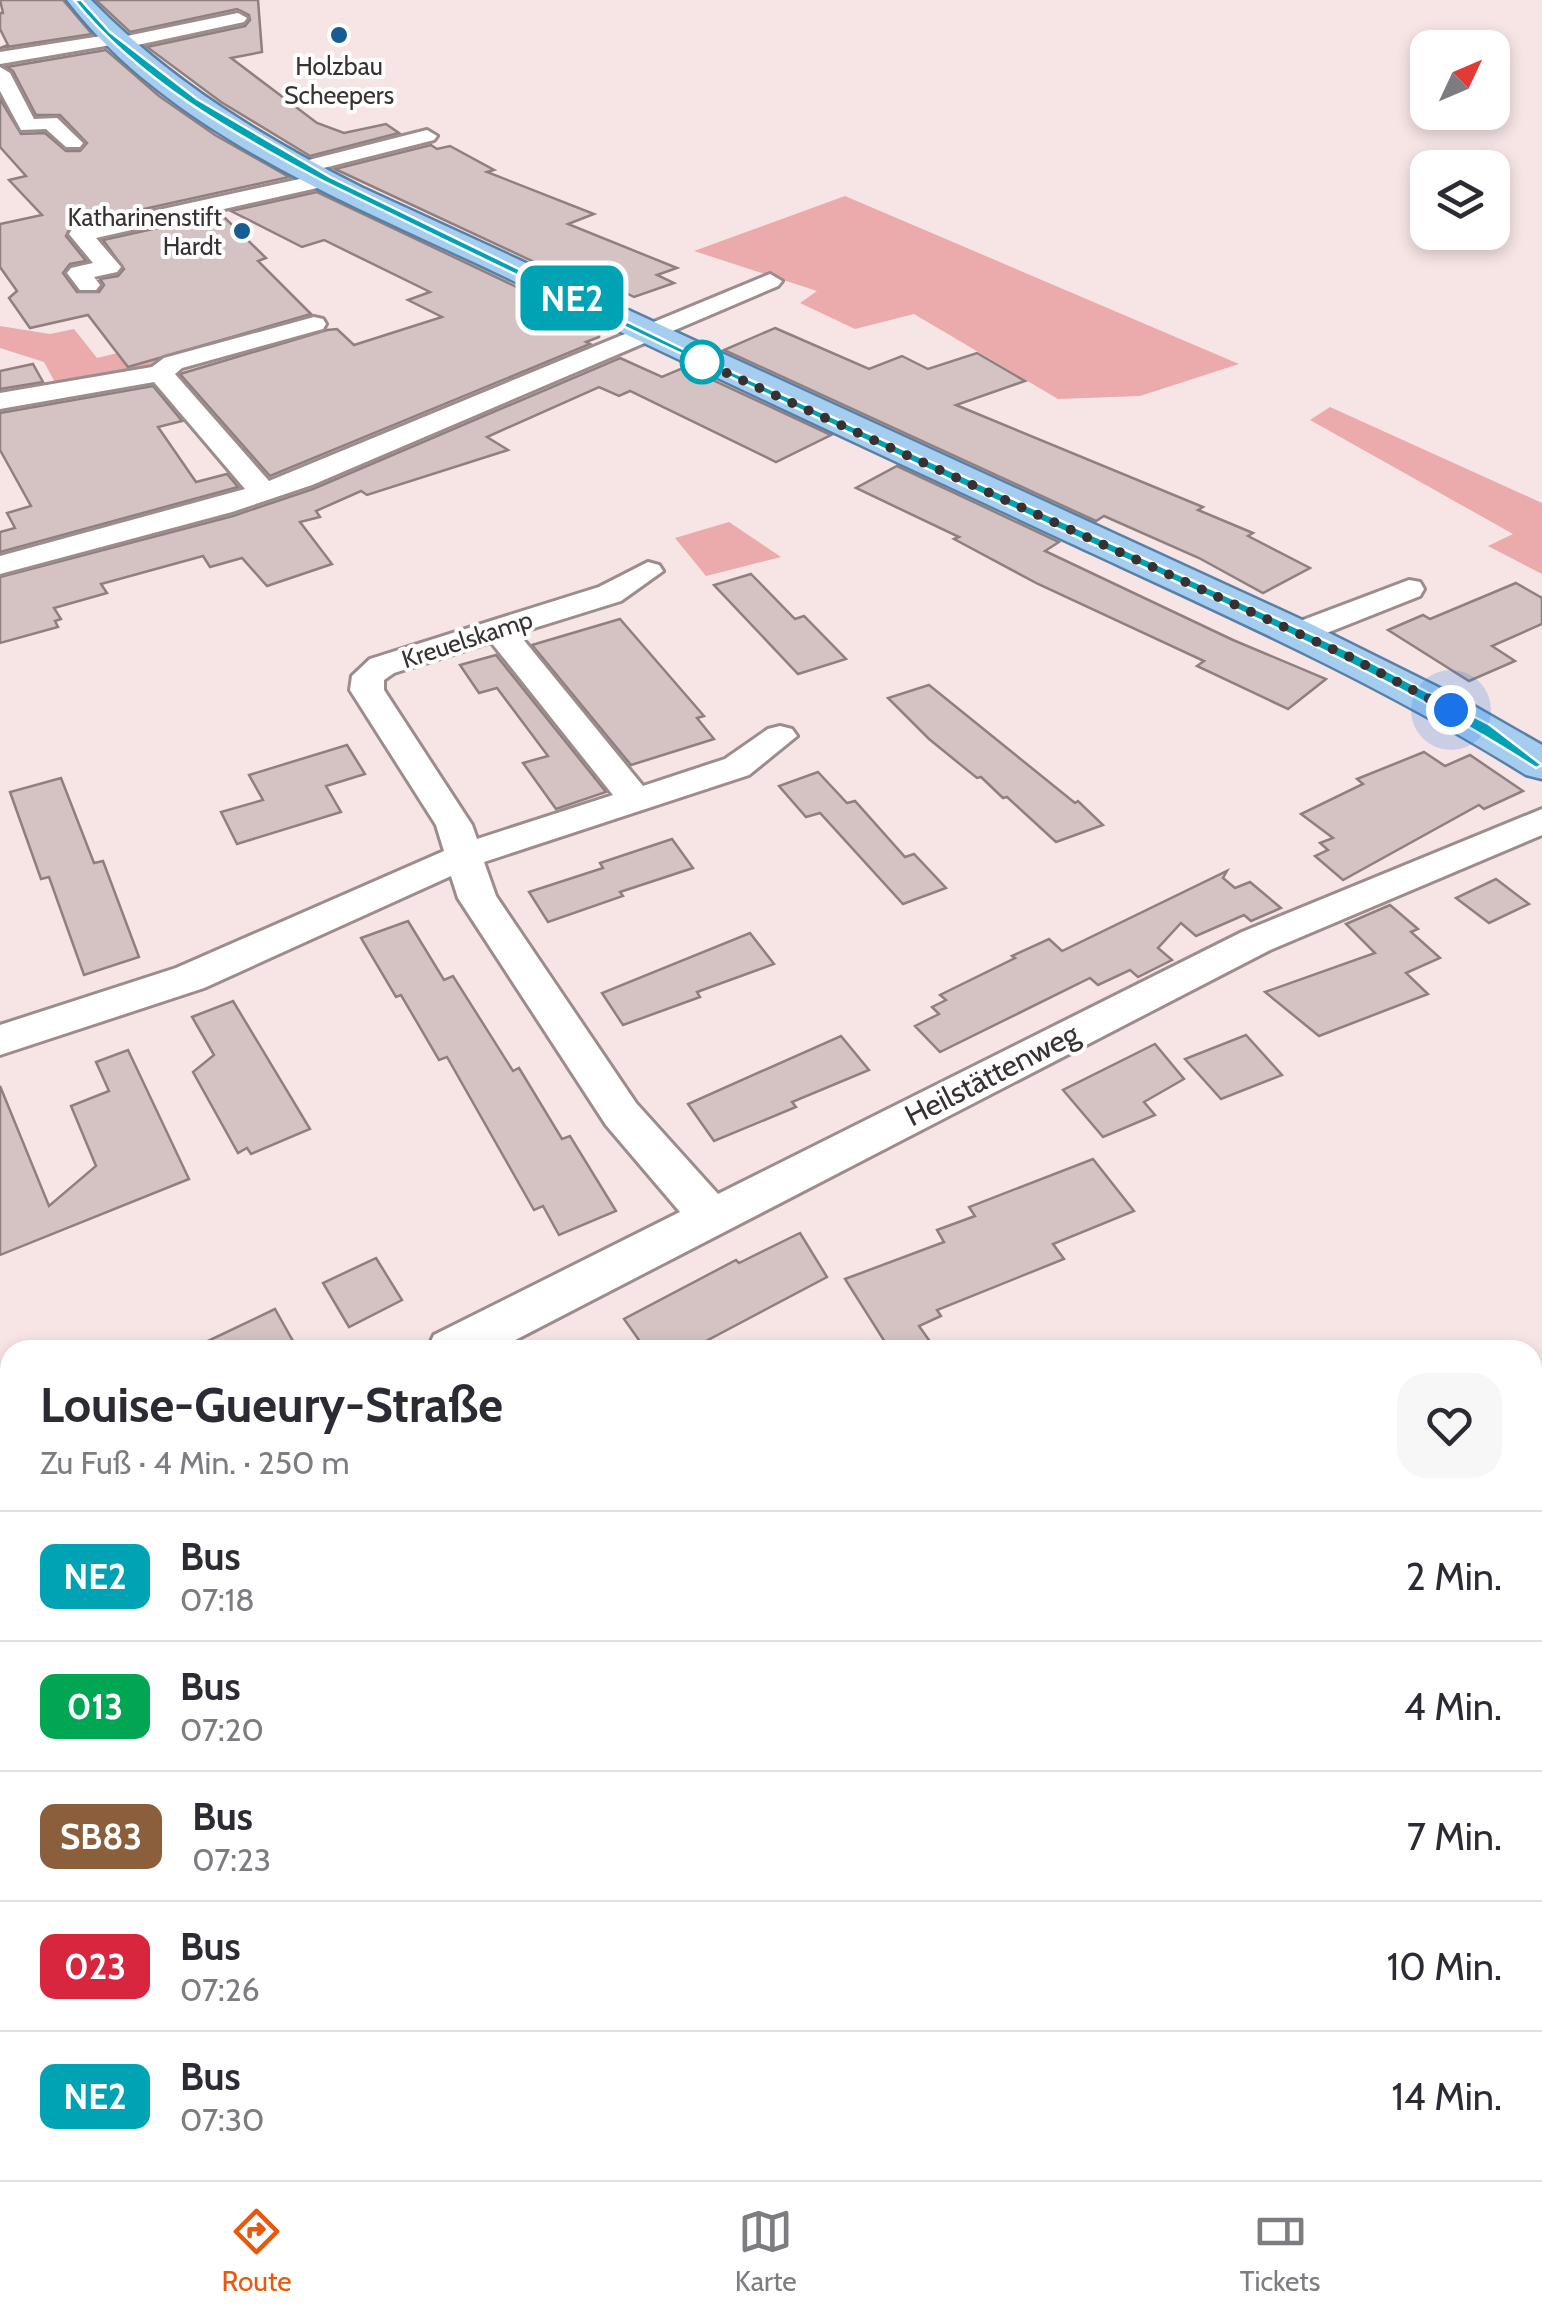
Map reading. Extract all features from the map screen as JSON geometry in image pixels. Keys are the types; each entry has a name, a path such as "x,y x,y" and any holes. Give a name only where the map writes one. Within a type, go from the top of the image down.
{"main road":[{"path":"78,0 116,41 194,101 316,173 645,334 1298,633 1484,728 1542,764"}],"street":[{"path":"0,58 238,18"},
{"path":"0,74 28,126 50,122 73,142"},
{"path":"88,285 78,273 109,267 90,246 169,227 154,218 206,209 427,136"},
{"path":"0,565 264,494 770,281"},
{"path":"0,400 160,373 173,364 314,324"},
{"path":"160,373 264,494"},
{"name":"Kreuelskamp","path":"648,571 610,594 382,666 368,676 367,690 454,825 477,898 621,1114 712,1218"},
{"path":"1298,633 1409,589"},
{"path":"497,629 636,799"},
{"path":"0,1040 190,978 464,856 737,768 780,736"},
{"name":"Heilstättenweg","path":"471,1340 1256,941 1542,821"}],"shaded area":[{"path":"845,196 1239,364 1140,396 1058,399 914,314 855,329 800,303 817,291 694,251"},
{"path":"0,326 50,334 74,329 97,358 146,346 161,365 57,386 44,362 0,348"},
{"path":"1330,407 1542,503 1542,574 1488,546 1513,534 1310,420"},
{"path":"729,522 781,557 706,576 675,538"}],"building":[{"path":"0,0 63,0 92,34 0,48 8,45 0,29"},
{"path":"96,0 258,0 262,52 231,58 317,123 344,133 386,124 399,133 310,156 221,102 147,47 245,26 249,15 237,9 130,32"},
{"path":"106,50 159,96 215,135 289,177 71,225 66,236 86,261 70,264 63,273 77,292 99,292 104,285 100,279 118,276 124,269 103,240 221,214 266,258 258,261 311,314 128,367 88,315 30,328 9,298 17,291 0,267 0,224 42,215 9,180 26,176 0,147 0,99 21,134 45,133 66,151 80,151 87,143 60,115 36,115 13,71 7,67"},
{"path":"431,145 437,149 450,146 494,170 487,172 594,214 568,224 677,268 657,275 674,283 634,297 607,283 605,295 335,169"},
{"path":"317,192 601,327 599,337 270,476 180,374 327,330 337,329 354,345 442,317 408,300 430,292 324,240 302,247 231,211"},
{"path":"775,328 869,369 902,356 928,369 977,353 1025,381 956,405 1203,507 1198,510 1253,533 1248,536 1310,568 1263,593 1199,558 1104,516 1096,521 724,350"},
{"path":"620,358 662,377 685,367 831,435 776,462 630,391 619,396 599,387 487,437 508,450 367,495 361,491 316,511 320,517 300,522 332,564 267,586 242,558 210,567 203,556 101,584 107,593 54,608 61,619 55,621 58,627 0,643 0,577 233,516 313,489"},
{"path":"33,364 43,382 0,389 0,371"},
{"path":"153,386 182,421 158,427 196,482 227,474 238,487 0,552 0,532 15,528 7,513 31,506 0,450 0,413"},
{"path":"897,466 1059,542 1045,551 1233,640 1326,679 1288,709 1197,666 1204,661 1038,584 954,539 959,537 856,488"},
{"path":"751,574 795,619 804,616 846,659 798,674 714,585"},
{"path":"1516,583 1542,598 1542,624 1492,646 1515,661 1469,681 1388,630 1423,615 1430,619"},
{"path":"620,619 704,716 697,718 714,739 631,765 532,645"},
{"path":"496,655 606,792 556,809 523,763 548,756 497,688 479,693 460,665"},
{"path":"929,685 1075,803 1078,801 1103,825 1056,842 1007,797 1003,798 929,739 888,698"},
{"path":"347,745 365,774 326,786 341,812 237,844 221,812 263,800 249,775"},
{"path":"1424,752 1445,766 1470,755 1523,791 1484,809 1479,805 1343,880 1315,856 1328,850 1320,843 1333,838 1301,814 1363,784 1357,779"},
{"path":"818,772 847,803 855,801 905,857 914,854 946,888 903,904 820,813 806,817 779,786"},
{"path":"61,778 94,863 103,861 139,957 84,975 49,877 41,879 10,792"},
{"path":"672,839 693,868 620,892 623,896 548,922 529,892 603,868 600,863"},
{"path":"1227,871 1223,878 1235,888 1250,882 1281,908 1251,921 1244,915 1196,936 1181,923 1158,948 1172,960 1138,977 1130,970 1098,985 1090,978 940,1052 915,1026 939,1014 932,1007 946,1000 940,995 1015,958 1012,956 1049,939 1062,951"},
{"path":"1496,879 1529,904 1489,923 1456,898"},
{"path":"1390,905 1418,929 1411,932 1440,958 1406,973 1428,994 1319,1036 1265,992 1375,953 1346,924"},
{"path":"408,921 444,980 453,976 513,1071 519,1068 562,1139 570,1136 616,1211 559,1235 543,1206 534,1210 447,1057 439,1060 361,938"},
{"path":"750,933 774,964 697,992 700,997 623,1025 602,993"},
{"path":"233,1001 310,1129 251,1154 247,1148 238,1153 193,1072 214,1055 192,1017"},
{"path":"1246,1035 1282,1075 1221,1099 1185,1059"},
{"path":"841,1036 869,1070 792,1102 796,1107 714,1141 688,1104"},
{"path":"1155,1044 1184,1079 1144,1102 1155,1115 1103,1137 1063,1090"},
{"path":"128,1050 189,1179 0,1255 0,1086 49,1206 96,1166 71,1106 109,1091 96,1062"},
{"path":"1093,1159 1134,1211 1053,1244 1064,1259 937,1310 941,1316 919,1326 929,1340 884,1340 845,1279 944,1242 937,1230 975,1216 969,1207"},
{"path":"800,1233 827,1277 708,1340 639,1340 624,1319 736,1260 739,1263"},
{"path":"376,1258 402,1300 349,1327 323,1283"},
{"path":"275,1309 292,1340 210,1340"}],"bus line":[{"name":"NE2","path":"78,0 107,34 194,101 267,148 698,360 1350,657 1484,728 1542,765"}],"place":[{"name":"Holzbau Scheepers","path":"339,35"},
{"name":"Katharinenstift Hardt","path":"242,231"}],"route":[{"path":"702,362 698,360 1350,657 1451,710"}]}
